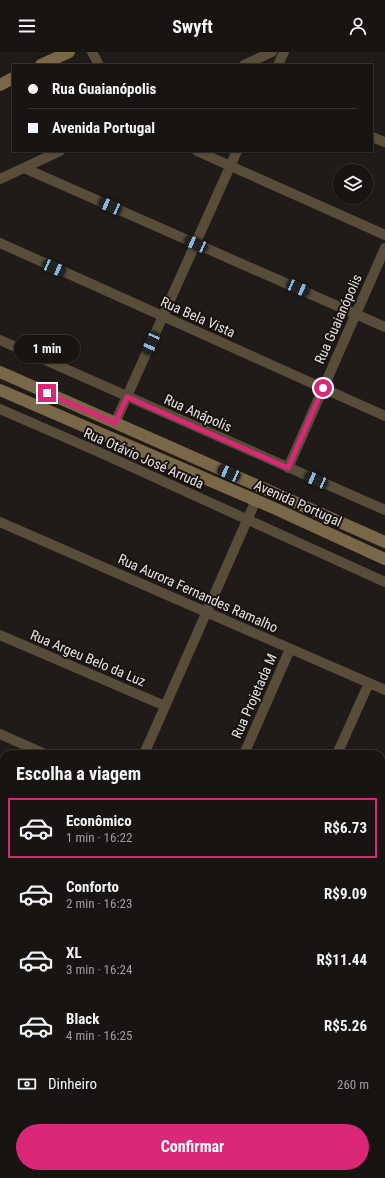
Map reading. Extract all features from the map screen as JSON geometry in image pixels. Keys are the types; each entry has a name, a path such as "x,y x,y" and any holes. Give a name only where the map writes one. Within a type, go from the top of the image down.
{"main road":[{"path":"47,59 69,52"},
{"path":"0,85 12,79"},
{"name":"Avenida Portugal","path":"0,372 385,542"},
{"name":"Avenida Portugal","path":"0,390 256,500 385,559"}],"street":[{"path":"92,52 98,64"},
{"path":"248,63 272,52"},
{"path":"278,64 284,52"},
{"path":"248,63 261,64"},
{"path":"373,137 385,142"},
{"path":"0,180 58,152"},
{"path":"199,152 385,235"},
{"path":"115,423 238,152"},
{"path":"24,168 385,326"},
{"name":"Rua Bela Vista","path":"0,243 385,416"},
{"name":"Rua Guaianópolis","path":"288,468 385,248"},
{"name":"Rua Anápolis","path":"0,340 385,510"},
{"name":"Rua Otávio José Arruda","path":"0,409 385,582"},
{"path":"146,750 256,500"},
{"name":"Rua Aurora Fernandes Ramalho","path":"0,522 385,690"},
{"name":"Rua Argeu Belo da Luz","path":"0,635 165,706"},
{"name":"Rua Projetada M","path":"246,750 290,649"},
{"path":"339,750 369,684"},
{"path":"0,734 33,750"}],"route":[{"path":"47,393 115,423 127,397 288,468 323,388"}]}
